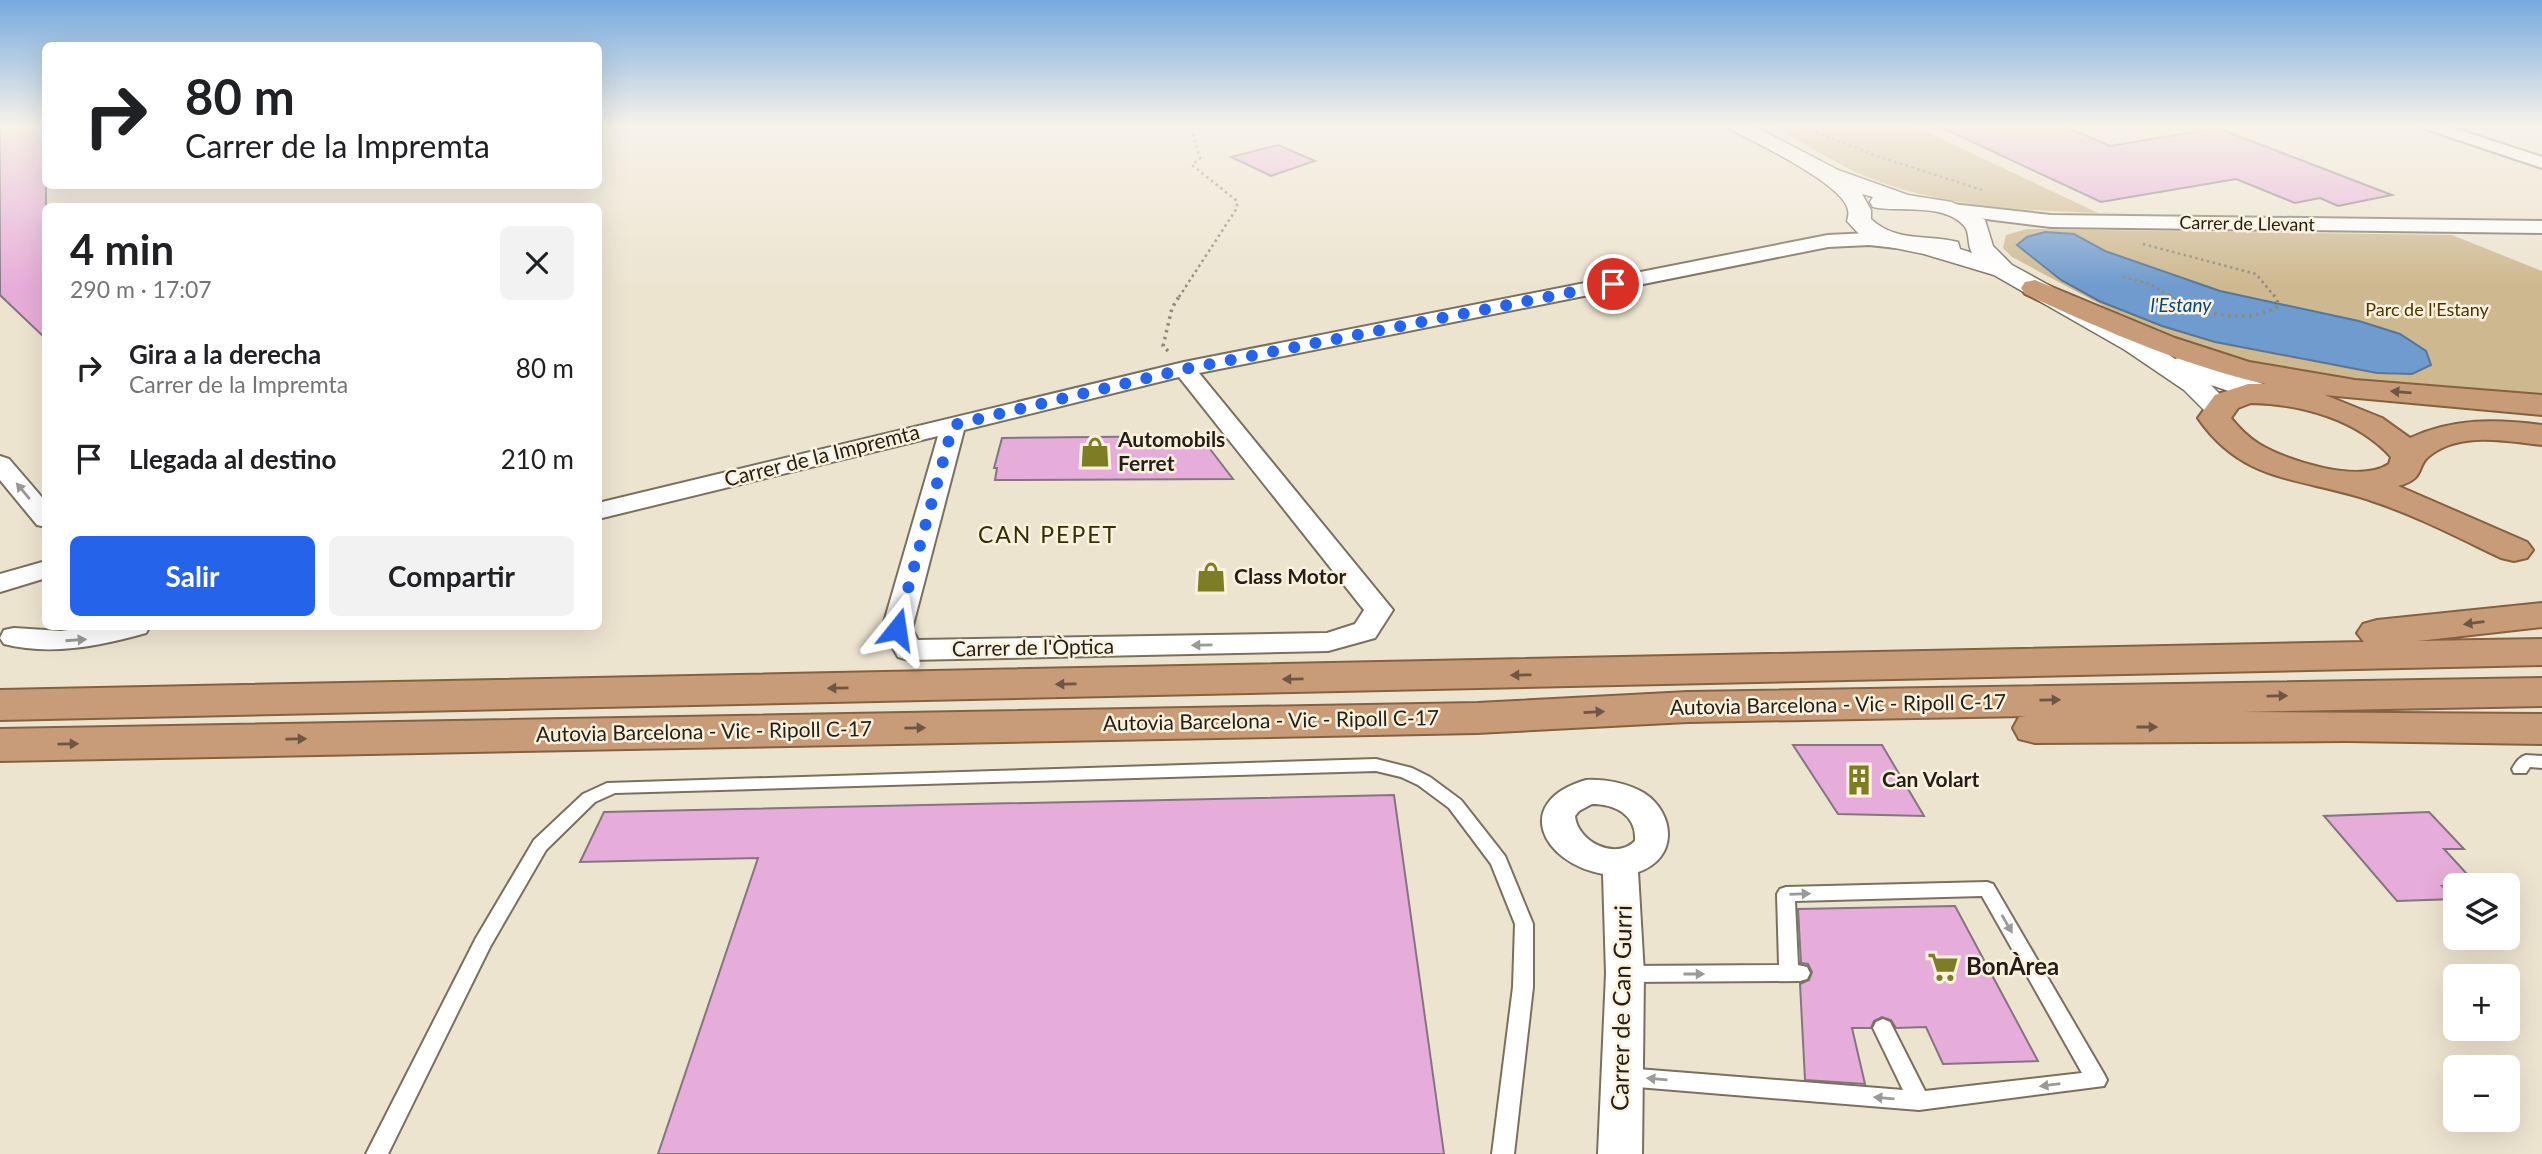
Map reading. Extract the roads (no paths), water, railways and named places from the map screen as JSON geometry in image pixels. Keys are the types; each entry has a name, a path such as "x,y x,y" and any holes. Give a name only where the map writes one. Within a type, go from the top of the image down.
{"highway":[{"path":"2035,288 2174,348 2246,371 2336,387 2542,405"},
{"path":"2528,558 2382,492 2270,461 2241,447 2222,432 2214,418 2217,407 2228,399 2264,394 2302,399 2340,410 2402,416 2485,414 2542,419"},
{"path":"2340,410 2388,435 2403,448 2415,480 2441,502 2528,558"},
{"path":"2339,481 2382,480 2394,477 2427,441 2444,434 2497,430 2542,435"},
{"path":"1684,690 1939,652 2386,633 2542,615"},
{"name":"Autovia Barcelona - Vic - Ripoll C-17","path":"0,745 1477,718 1684,690 2542,652"},
{"path":"1684,690 1831,727 2542,729"},
{"name":"Autovia Barcelona - Vic - Ripoll C-17","path":"0,705 1684,690 2542,692"},
{"path":"2398,728 2531,757"}],"street":[{"path":"1835,179 1846,188 1860,216 1874,233 1897,242"},
{"path":"1841,179 1905,201 1952,210 1972,220 1979,234 1981,248 2003,270"},
{"path":"1828,241 1847,234 1860,216 1877,203 1905,201"},
{"name":"Carrer de Llevant","path":"1952,210 2051,221 2542,227"},
{"path":"1926,247 1953,247 1979,234 2017,223 2051,221"},
{"path":"1828,241 1869,239 1897,242 1926,247 2003,270 2135,344 2194,384 2217,407"},
{"name":"Carrer de la Impremta","path":"602,509 1185,369 1828,241"},
{"path":"2135,344 2204,374 2264,394"},
{"name":"Carrer de l'Òptica","path":"953,425 897,629 909,650 1328,642 1365,631 1379,610 1185,369"},
{"path":"0,464 42,514"},
{"path":"0,583 42,570"},
{"path":"7,638 42,627"},
{"path":"7,638 46,642 89,639 122,630"},
{"name":"Carrer de Can Gurri","path":"1618,862 1623,882 1625,974 1620,1154"}],"lane":[{"path":"2531,757 2526,761 2542,762"},
{"path":"377,1154 483,943 540,845 589,798 613,787 1377,765 1406,772 1455,804 1499,861 1524,924 1523,987 1503,1154"},
{"path":"1622,1077 1919,1101 2097,1080 1987,889 1786,894 1794,973 1625,974"},
{"path":"1883,1028 1919,1101"}],"water":[{"name":"l'Estany","path":"2045,232 2074,234 2105,251 2220,291 2359,321 2400,334 2426,351 2431,365 2412,374 2377,373 2215,342 2162,326 2099,301 2061,280 2017,245 2027,237"}],"place":[{"name":"Automobils Ferret","path":"1095,452"},
{"name":"Class Motor","path":"1211,577"},
{"name":"Can Volart","path":"1859,780"},
{"name":"BonÀrea","path":"1943,967"}],"district":[{"name":"CAN PEPET","path":"1048,535"}],"park label":[{"name":"Parc de l'Estany","path":"2427,310"}]}
